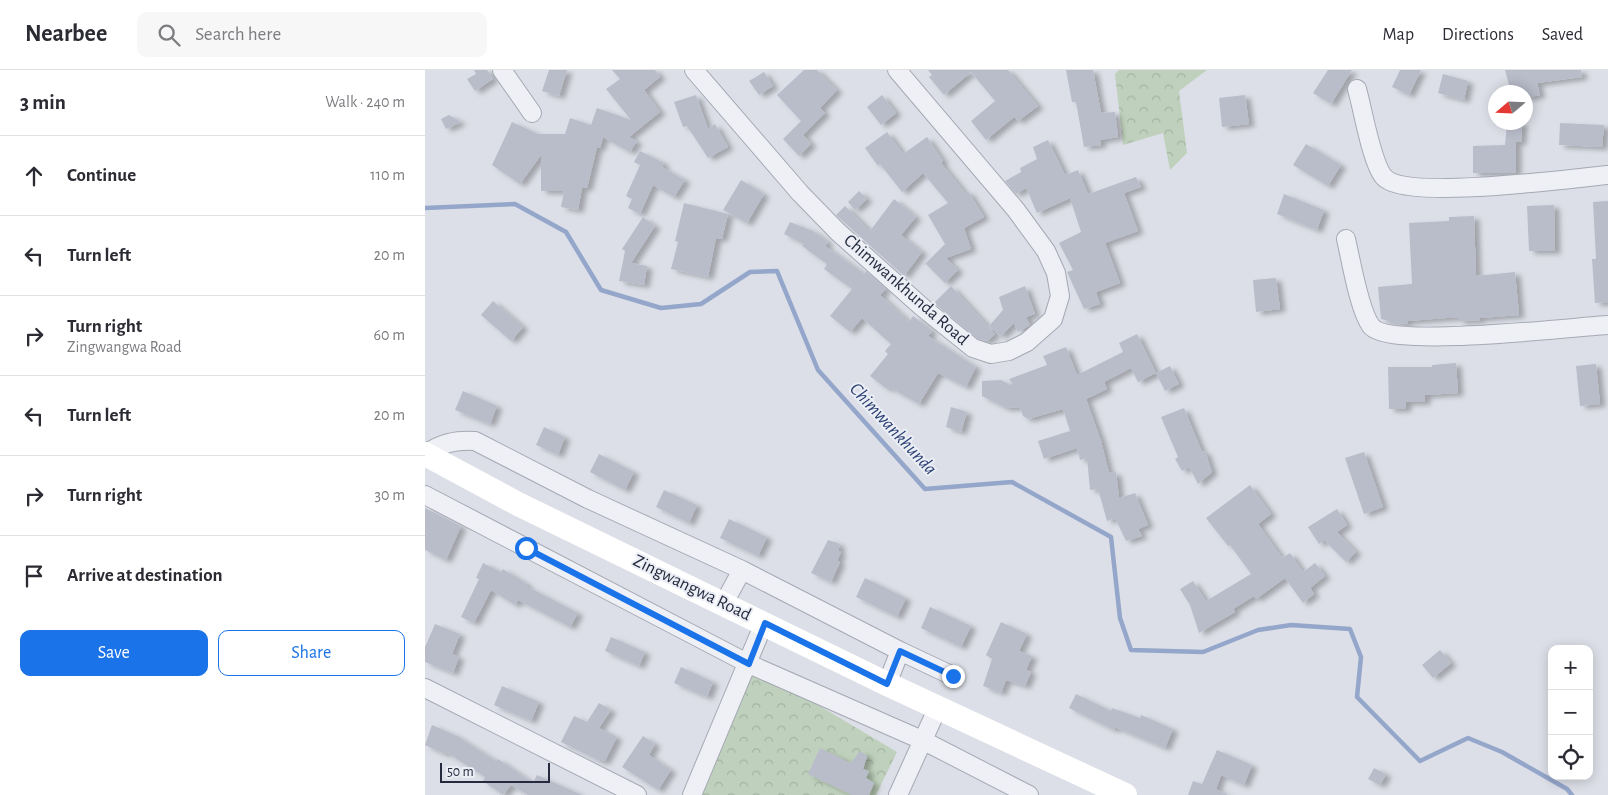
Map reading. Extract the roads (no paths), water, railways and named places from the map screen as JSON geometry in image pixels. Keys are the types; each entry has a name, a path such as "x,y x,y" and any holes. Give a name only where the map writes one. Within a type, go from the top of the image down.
{"street":[{"path":"502,70 532,113"},
{"name":"Chimwankhunda Road","path":"694,70 800,193 838,232 922,307 973,348 991,354 1009,351 1027,342 1053,319 1060,296 1056,273 1046,251 1016,210 897,70"},
{"path":"1357,89 1377,162 1384,177 1398,184 1425,189 1476,187 1608,175"},
{"path":"1346,239 1365,316 1372,328 1383,332 1441,337 1608,325"},
{"path":"425,454 443,443 458,440 475,441 588,499 742,570 953,676"},
{"name":"Zingwangwa Road","path":"425,454 518,504 887,684 1125,795"},
{"path":"425,495 749,664 924,741 1029,795"},
{"path":"724,603 742,570"},
{"path":"692,795 765,623"},
{"path":"887,684 900,651"},
{"path":"425,688 637,795"},
{"path":"898,795 938,707"}],"waterway":[{"name":"Chimwankhunda","path":"425,208 515,204 566,232 601,290 661,308 701,304 750,272 777,271 818,370 925,489 1012,482 1111,537 1120,618 1131,650 1203,652 1258,630 1291,625 1350,629 1361,657 1357,697 1420,761 1468,738 1502,752 1567,789 1572,795"}]}
